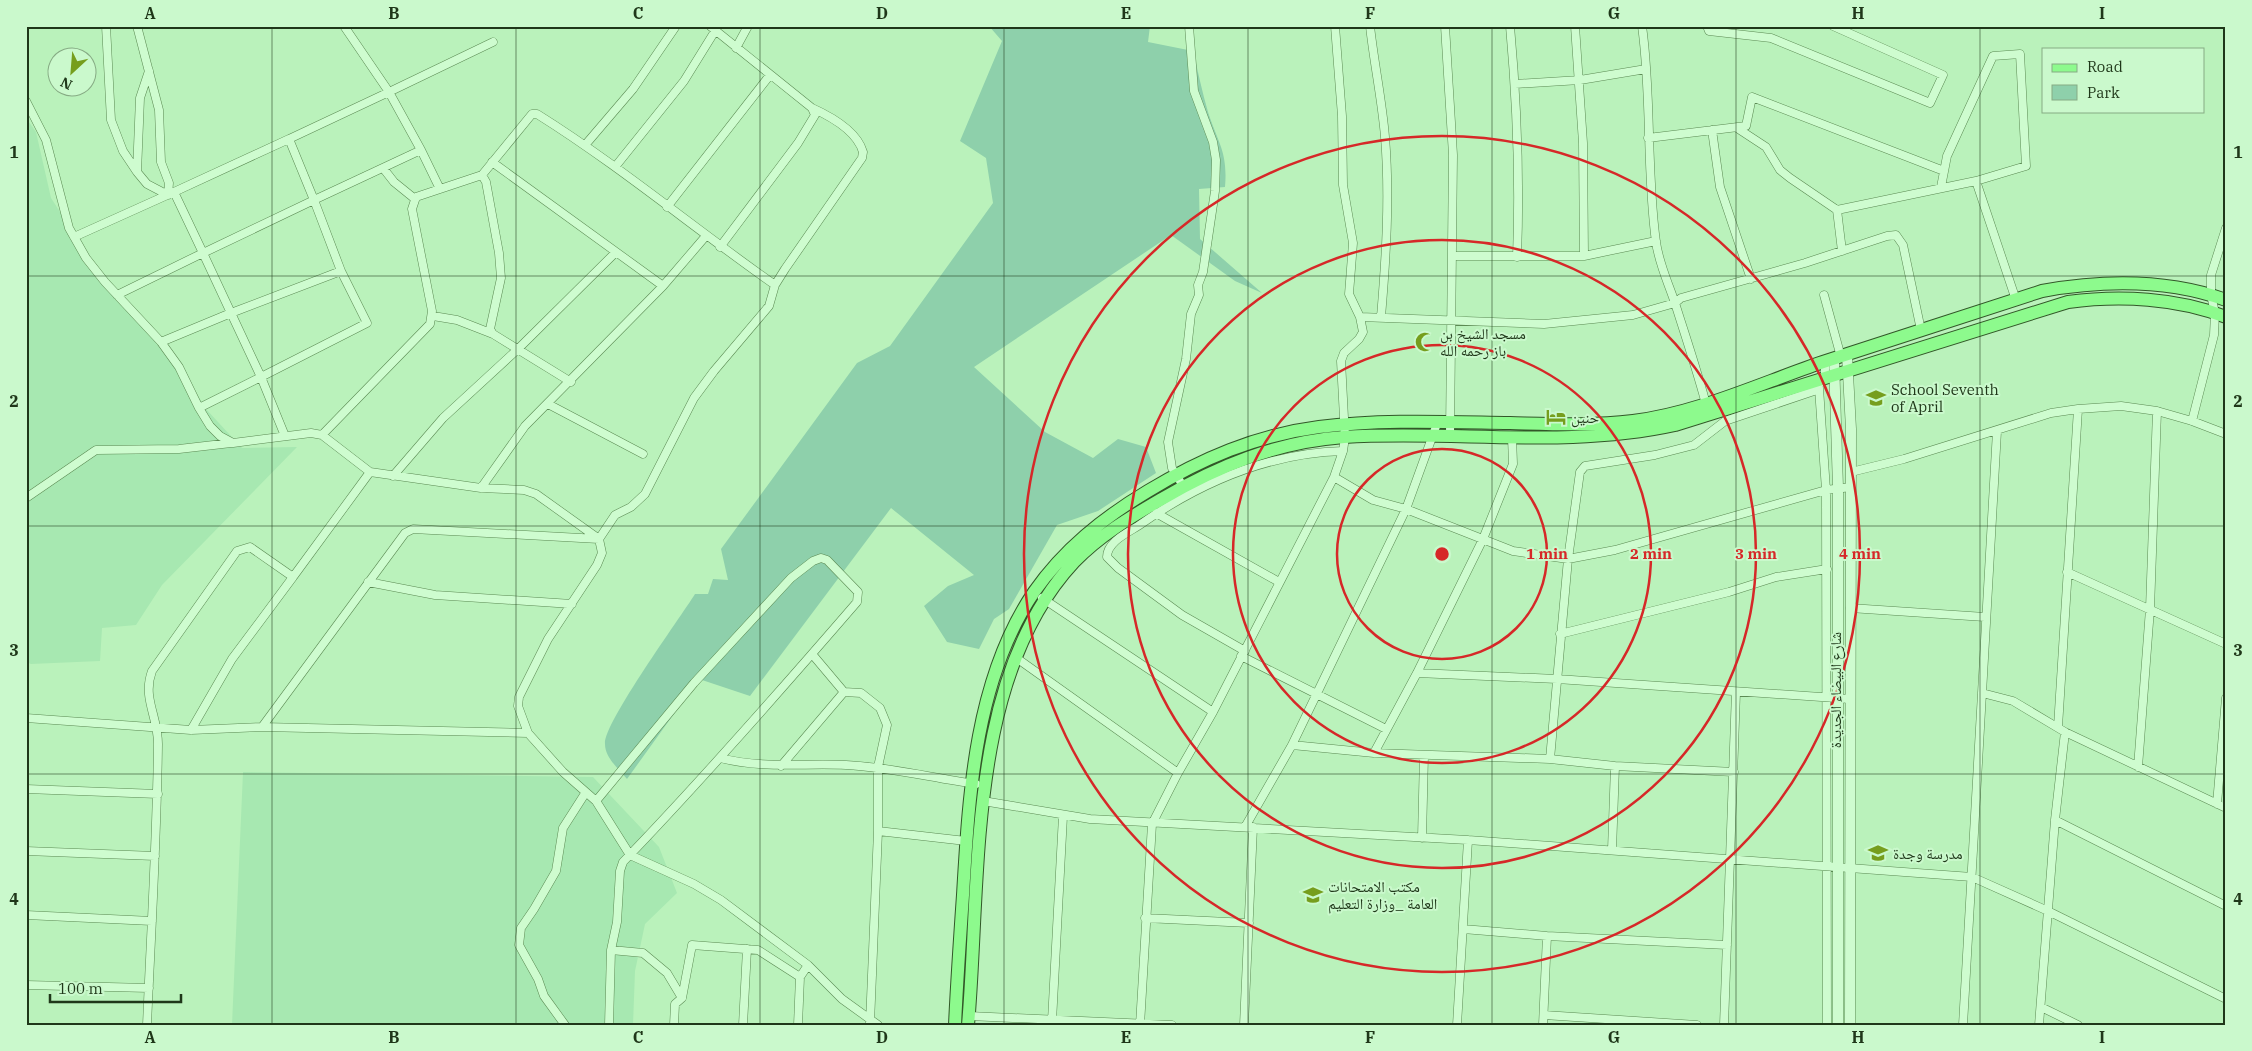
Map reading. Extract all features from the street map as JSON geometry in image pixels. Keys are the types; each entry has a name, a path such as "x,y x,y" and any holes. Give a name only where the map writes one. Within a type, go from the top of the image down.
{"main road":[{"path":"968,1020 984,801 979,785 992,682 1009,636 1039,596 1058,580 1088,540 1141,495 1175,474 1221,452 1294,431 1434,434 1446,426 1512,436 1607,437 1675,425 1707,408 1837,358 2042,291 2098,283 2155,285 2211,295 2226,300"},
{"path":"1088,540 1152,510 1183,486 1249,456 1345,431 1446,426 1602,424 1707,408 1832,377 2068,302 2093,298 2142,300 2183,305 2220,315"},
{"path":"1141,495 1152,510"},
{"path":"955,1025 966,841 979,785 1015,657 1039,596"}],"street":[{"path":"106,26 112,120 122,151 147,184 171,194"},
{"path":"137,26 159,110 161,162 171,194 203,253 261,377 285,436"},
{"path":"344,26 389,92 440,189"},
{"path":"586,144 633,89 676,26"},
{"path":"736,48 748,26"},
{"path":"1183,486 1175,474 1169,459 1168,442 1186,359 1191,314 1199,295 1198,285 1203,272 1215,191 1216,160 1213,142 1194,91 1188,26"},
{"path":"1140,1024 1152,824 1178,773 1213,712 1334,477 1343,451 1345,431 1341,361 1344,353 1359,339 1363,332 1360,316 1349,294 1353,244 1343,185 1342,116 1335,26"},
{"path":"1370,26 1381,91 1385,139 1386,212 1381,318"},
{"path":"1445,26 1453,155 1451,320 1446,426"},
{"path":"1510,26 1515,84 1519,199 1517,257"},
{"path":"1575,26 1580,80 1584,256"},
{"path":"1642,26 1656,241 1661,268 1675,303 1707,408"},
{"path":"1707,26 1709,31 1771,38 1930,103 1943,76 1833,26"},
{"path":"599,539 615,515 631,507 645,494 694,398 714,371 769,306 775,285 854,170 863,152 856,137 824,114 812,108 712,29 684,81 615,167"},
{"path":"74,237 171,194 494,42"},
{"path":"1736,128 1766,147 1780,170 1837,210 1976,181 2026,166 2020,54 1993,56 1947,156 1941,187"},
{"path":"1515,84 1580,80 1646,69"},
{"path":"138,172 140,98 149,71"},
{"path":"667,207 770,75"},
{"path":"1648,138 1746,126 1752,97 1944,171"},
{"path":"26,100 46,140 69,228 86,258 117,295 161,342 179,367 198,408 215,432 233,442"},
{"path":"720,247 809,126 815,115 812,108"},
{"path":"415,199 482,175 532,114 537,114 586,144 705,237 775,285"},
{"path":"1712,130 1720,188 1751,279"},
{"path":"198,408 367,323 341,270 289,139"},
{"path":"117,295 421,150"},
{"path":"492,162 663,286"},
{"path":"383,168 394,182 415,199"},
{"path":"482,175 486,182 500,261 501,278 490,330 493,334"},
{"path":"1976,181 2016,300"},
{"path":"322,435 430,324 433,316 412,209 415,199"},
{"path":"1837,210 1842,251"},
{"path":"2192,421 2220,315 2211,295 2212,265 2226,228"},
{"path":"1360,316 1503,324 1583,322 1633,315 1675,303 1681,298 1751,279 1887,236 1896,235 1901,240 1922,330"},
{"path":"481,488 525,426 571,382 663,286 705,237"},
{"path":"1452,256 1584,256 1656,241"},
{"path":"393,476 443,418 615,253"},
{"path":"161,342 341,270"},
{"path":"1824,295 1837,358"},
{"path":"433,316 457,320 493,334 571,382"},
{"name":"شارع البيضاء الجديدة","path":"1837,358 1832,377 1838,488 1832,698 1832,866 1838,1025"},
{"path":"1550,759 1560,634 1580,472 1585,466 1655,455 1689,447 1703,439 1725,421 1832,377 1826,490 1826,569 1832,698"},
{"name":"شارع البيضاء الجديدة","path":"1832,377 1851,429 1850,1025"},
{"path":"548,404 643,454"},
{"path":"1851,472 1904,459 2051,413 2078,409 2121,406 2157,411 2192,421 2226,434"},
{"path":"2058,727 2078,409"},
{"path":"2138,767 2150,609 2157,411"},
{"path":"1963,1025 1997,431"},
{"path":"26,498 96,450 179,449 311,433 322,435 370,472 481,488 524,490 536,494 599,539 602,553 597,565 548,638 518,697 518,706 528,732 563,772 596,801 630,856 709,892 808,965 842,999 873,1023"},
{"path":"1244,1025 1249,923 1249,827 1292,745 1315,694 1406,510 1434,434"},
{"path":"1374,753 1417,673 1483,539 1513,464 1512,436"},
{"path":"1343,451 1286,458 1244,469 1206,485 1152,510 1116,541 1109,549 1107,557 1118,568 1182,615 1243,654 1315,694 1386,729"},
{"path":"190,730 232,659 370,472"},
{"path":"1334,477 1373,500 1406,510 1513,551 1568,559 1615,550 1826,490 1851,487"},
{"path":"1152,510 1279,582"},
{"path":"262,728 323,648 368,582 405,534 413,529 599,539"},
{"path":"147,1025 158,794 158,727 148,693 152,671 236,551 250,547 293,577"},
{"path":"596,801 694,683 791,578 813,561 820,558 827,560 858,592 857,602 812,654 624,862 620,872 618,922 611,950 608,1025"},
{"path":"1560,634 1729,592 1776,577 1826,569"},
{"path":"2067,572 2226,644"},
{"path":"368,582 435,595 572,604"},
{"path":"1039,596 1213,712"},
{"path":"1850,608 1985,616"},
{"path":"812,654 844,692 861,693 880,708 887,725 878,767 873,1023"},
{"path":"1015,657 1178,773"},
{"path":"1417,673 1557,679 1850,700"},
{"path":"781,766 844,692"},
{"path":"1724,1025 1736,692"},
{"path":"1982,693 2013,701 2065,732 2226,808"},
{"path":"2217,804 2226,698"},
{"path":"26,718 190,730 262,728 528,732"},
{"path":"2040,1025 2055,820 2065,732"},
{"path":"1292,745 1374,753 1550,759 1615,766 1734,772"},
{"path":"1422,838 1424,755"},
{"path":"720,758 736,762 781,766 844,765 878,767 979,785"},
{"path":"1612,850 1615,766"},
{"path":"26,789 158,794"},
{"path":"565,1025 544,996 538,979 519,945 520,928 534,909 556,871 563,828 586,792"},
{"path":"984,801 1063,816 1152,824 1249,827 1468,840 1972,877 2048,911 2226,999"},
{"path":"1052,1020 1063,816"},
{"path":"2055,820 2226,906"},
{"path":"878,831 966,841"},
{"path":"1457,1025 1468,840"},
{"path":"26,851 155,856"},
{"path":"1827,1025 1832,866"},
{"path":"26,915 152,921"},
{"path":"1146,918 1249,923"},
{"path":"1463,929 1547,936 1727,945"},
{"path":"1543,1025 1547,936"},
{"path":"674,1025 676,1004 682,998 692,945 758,950 800,977"},
{"path":"743,1025 747,949"},
{"path":"611,950 642,953 667,973 682,998"},
{"path":"798,1025 800,977 808,965"},
{"path":"26,985 149,988"},
{"path":"2041,1007 2078,1025"},
{"path":"1544,1015 1624,1022 1697,1025"},
{"path":"968,1020 1052,1020 1172,1025"}],"green space":[{"path":"989,26 1150,26 1148,42 1193,51 1208,112 1224,156 1226,175 1225,187 1199,189 1200,239 1262,293 1235,281 1171,235 974,367 1045,432 1093,458 1118,439 1146,447 1156,473 1098,511 1057,525 1009,609 994,619 979,649 947,642 924,606 948,586 974,575 891,508 750,696 699,679 627,779 610,759 605,744 616,716 644,670 695,594 708,594 713,579 728,580 721,549 857,363 890,346 993,203 986,158 960,141 1002,41"},
{"path":"26,118 36,132 51,198 99,272 167,344 206,409 242,448 297,447 162,585 136,625 102,628 100,661 31,664 26,662"},
{"path":"243,772 593,777 659,847 677,893 645,924 635,971 633,1025 232,1025"}],"place":[{"name":"مسجد الشيخ بن باز رحمه الله","path":"1425,342"},
{"name":"School Seventh of April","path":"1876,398"},
{"name":"حنين","path":"1556,417"},
{"name":"مدرسة وجدة","path":"1878,853"},
{"name":"مكتب الامتحانات العامة _وزارة التعليم","path":"1313,895"}]}
